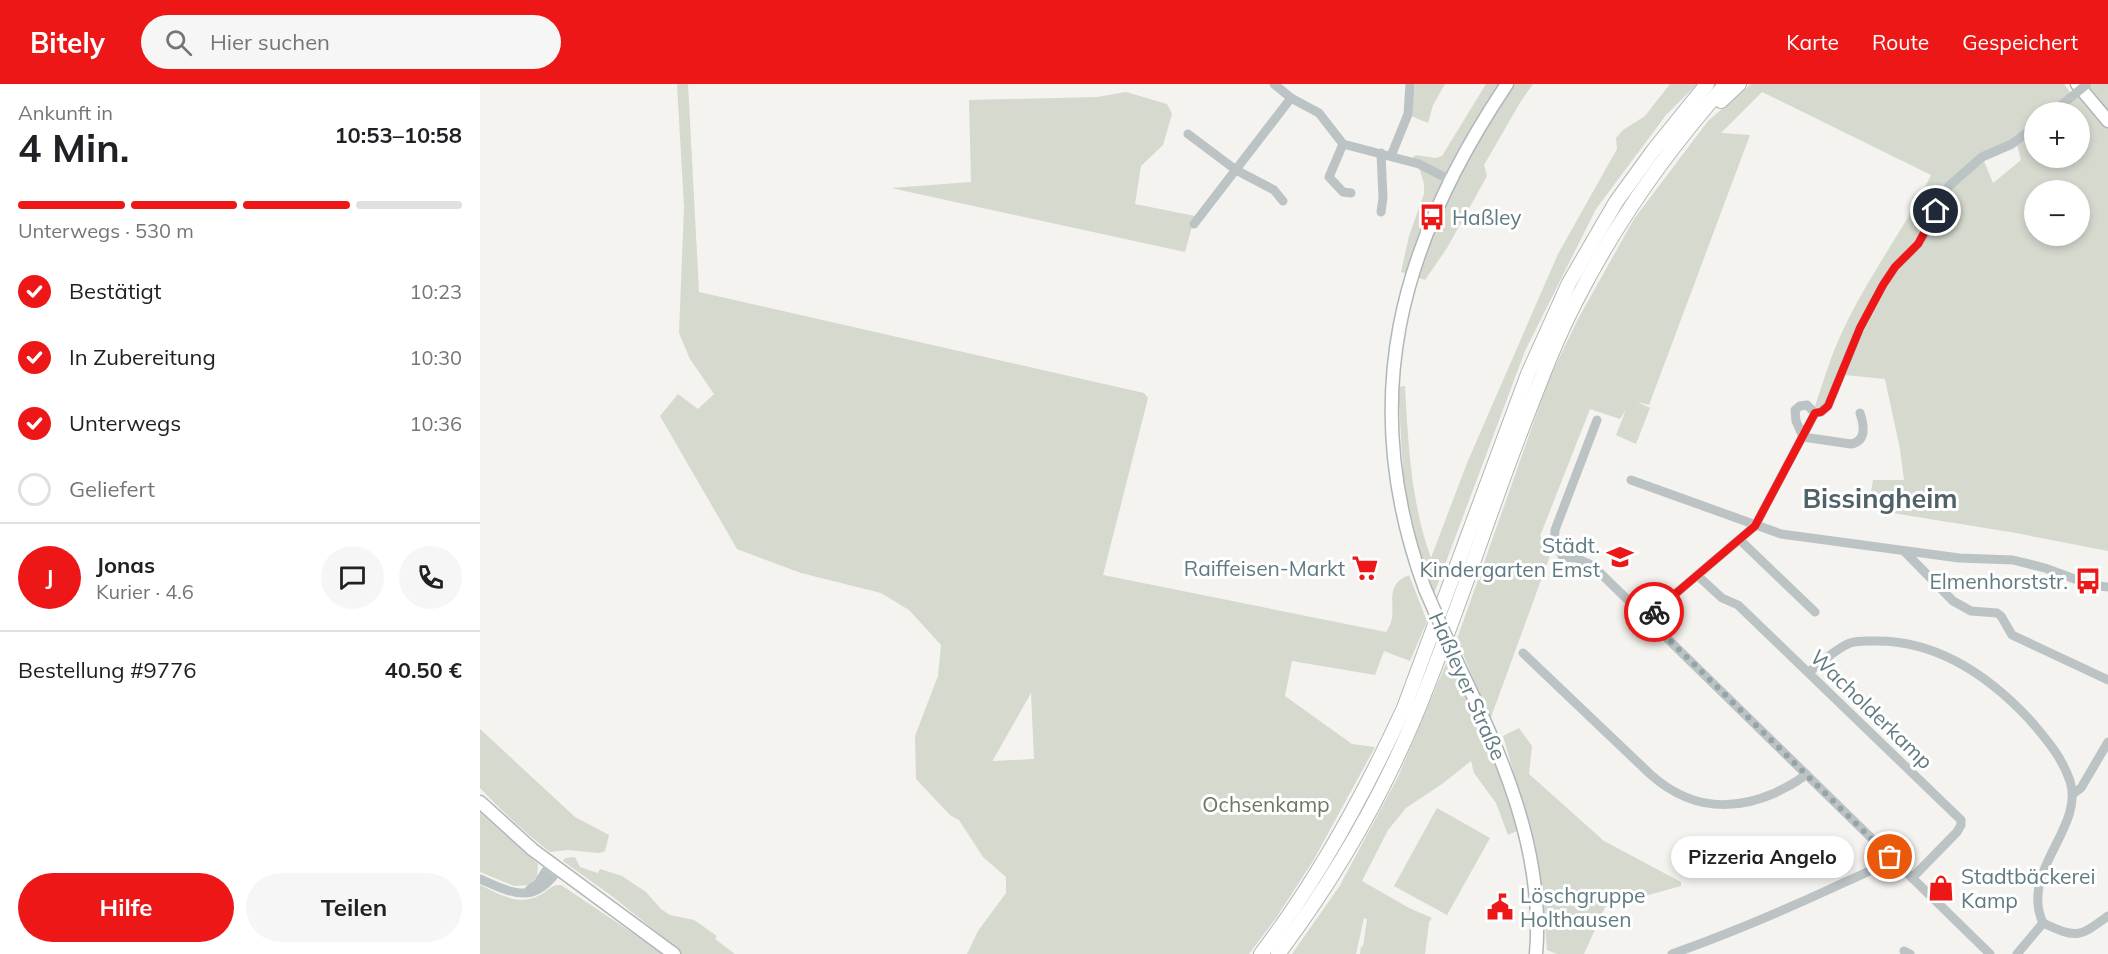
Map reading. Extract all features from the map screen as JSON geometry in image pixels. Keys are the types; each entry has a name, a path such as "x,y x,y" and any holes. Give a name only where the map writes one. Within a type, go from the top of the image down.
{"highway":[{"path":"1261,954 1315,876 1370,779 1404,708 1524,384 1569,283 1616,202 1660,141 1707,84"},
{"path":"1278,954 1339,865 1394,762 1414,719 1541,378 1576,300 1628,209 1695,119 1726,84"},
{"path":"1695,119 1711,110 1739,84"}],"main road":[{"name":"Haßleyer Straße","path":"1507,84 1450,180 1432,217 1413,270 1397,338 1391,386 1392,446 1398,495 1408,537 1425,589 1494,743 1510,784 1527,842 1537,909 1536,954"},
{"path":"2077,84 2108,121"},
{"path":"480,802 555,866 674,954"}],"street":[{"path":"1274,84 1291,98 1319,113 1343,144 1419,164 1450,180"},
{"path":"1391,156 1408,114 1410,84"},
{"path":"2065,102 2087,84"},
{"path":"1194,224 1291,98"},
{"path":"1188,134 1236,170 1274,190 1283,201"},
{"path":"1815,413 1821,412 1828,406 1860,328 1883,285 1895,267 1921,239 1949,186 1982,157 2012,144 2024,135"},
{"path":"1343,144 1329,177 1343,192 1351,193"},
{"path":"1381,153 1382,212"},
{"path":"1803,437 1796,421 1795,410 1807,405 1815,413"},
{"path":"1647,618 1755,526 1815,413"},
{"path":"1803,437 1851,444 1858,442 1862,438 1863,423 1860,413"},
{"path":"1598,420 1555,530 1554,540 1558,551 1563,557 1576,558 1592,565 1990,954"},
{"path":"1630,480 1781,534 1905,552 1959,558 2013,560 2045,568 2091,585 2108,587"},
{"path":"1740,540 1815,612"},
{"path":"1905,552 1953,601 1971,611 1997,613 2005,620 2012,635 2108,680"},
{"name":"Wacholderkamp","path":"1698,576 1722,598 1738,605 1961,820 1957,832 1912,878"},
{"path":"1809,672 1845,646 1865,640 1907,643 1942,654 1982,676 2019,708 2055,750 2068,776 2073,794 2070,812 2038,886 2037,904 2043,923 2062,932 2080,934 2108,916"},
{"path":"1523,653 1662,785 1678,794 1707,804 1744,803 1786,788 1806,774"},
{"path":"2073,794 2081,788 2108,742"},
{"path":"1672,954 1823,892 1878,867 1890,857"},
{"path":"480,879 509,892 525,893 555,866"},
{"path":"2017,954 2043,923"}],"green space":[{"name":"Ochsenkamp","path":"677,84 688,84 699,292 1144,393 1148,398 1103,575 1386,632 1392,616 1395,586 1409,575 1427,621 1410,661 1384,651 1375,675 1292,661 1285,696 1352,744 1375,747 1313,861 1276,918 1249,954 967,954 978,931 1006,893 1006,877 983,857 959,820 950,815 916,779 915,736 938,676 941,645 909,610 881,593 801,573 737,549 660,416 678,394 698,409 714,394 690,359 679,333 684,207","holes":["1031,693 1034,759 993,761"]},
{"path":"1415,84 1445,84 1433,105 1428,123 1411,116"},
{"path":"1486,84 1533,84 1484,165 1487,176 1447,248 1425,280 1401,272 1409,236 1424,194 1420,170 1413,157 1416,155 1435,158 1442,156"},
{"path":"1670,84 1697,84 1666,115 1596,209 1525,351 1434,594 1422,562 1404,486 1398,387 1405,386 1409,451 1415,494 1431,558 1467,463 1558,254 1617,149 1616,138 1623,130 1645,116"},
{"path":"1751,84 2064,84 2070,92 2058,102 2024,102 2024,131 1949,184 1923,232 1894,264 1824,407 1817,408 1815,406 1825,376 1844,328 1864,289 1931,175 1762,92 1721,133 1750,135 1649,405 1637,402 1650,408 1636,444 1616,435 1626,410 1620,419 1590,409 1540,536 1552,550 1490,720 1457,639 1549,379 1578,319 1634,219 1708,121"},
{"path":"2093,84 2108,84 2108,551 2016,533 1868,509 1873,480 1904,480 1900,449 1885,379 1845,375 1860,338 1887,287 1953,185 1984,161 1993,183 2021,160 2017,145 2024,140 2024,168 2090,168 2090,102 2071,102"},
{"path":"1126,92 1167,104 1172,114 1163,145 1141,166 1135,204 1195,216 1185,252 891,188 971,182 969,100 1097,97"},
{"path":"1448,659 1471,703 1501,773 1519,830 1508,835 1496,803 1474,773 1471,761 1406,808 1388,830 1362,881 1409,908 1432,918 1429,922 1425,954 1360,954 1367,919 1364,918 1356,954 1292,954 1339,887 1398,777"},
{"path":"1519,728 1532,746 1529,774 1604,841 1681,882 1681,886 1605,907 1584,954 1557,954 1547,950 1542,890 1532,837 1503,736"},
{"path":"480,729 575,817 609,835 605,851 600,853 568,850 550,852 497,805 480,788"},
{"path":"1437,808 1490,838 1447,915 1394,886"},
{"path":"480,812 538,864 537,876 529,885 514,886 480,872"},
{"path":"575,857 580,867 598,873 600,869 622,876 646,892 661,909 670,915 694,920 717,936 715,939 735,954 480,954 480,885 509,898 524,900 561,885 655,948 663,937 563,861 565,858"}],"way so far":[{"path":"1654,612 1647,618 1890,857"}],"place":[{"name":"Haßley","path":"1432,217"},
{"name":"Städt. Kindergarten Emst","path":"1620,557"},
{"name":"Raiffeisen-Markt","path":"1365,568"},
{"name":"Elmenhorststr.","path":"2088,581"},
{"name":"Pizzeria Angelo","path":"1890,857"},
{"name":"Stadtbäckerei Kamp","path":"1941,888"},
{"name":"Löschgruppe Holthausen","path":"1500,907"}],"district":[{"name":"Bissingheim","path":"1880,498"}],"route":[{"path":"1654,612 1755,526 1815,413 1821,412 1828,406 1860,328 1883,285 1895,267 1918,244 1936,211"}]}
